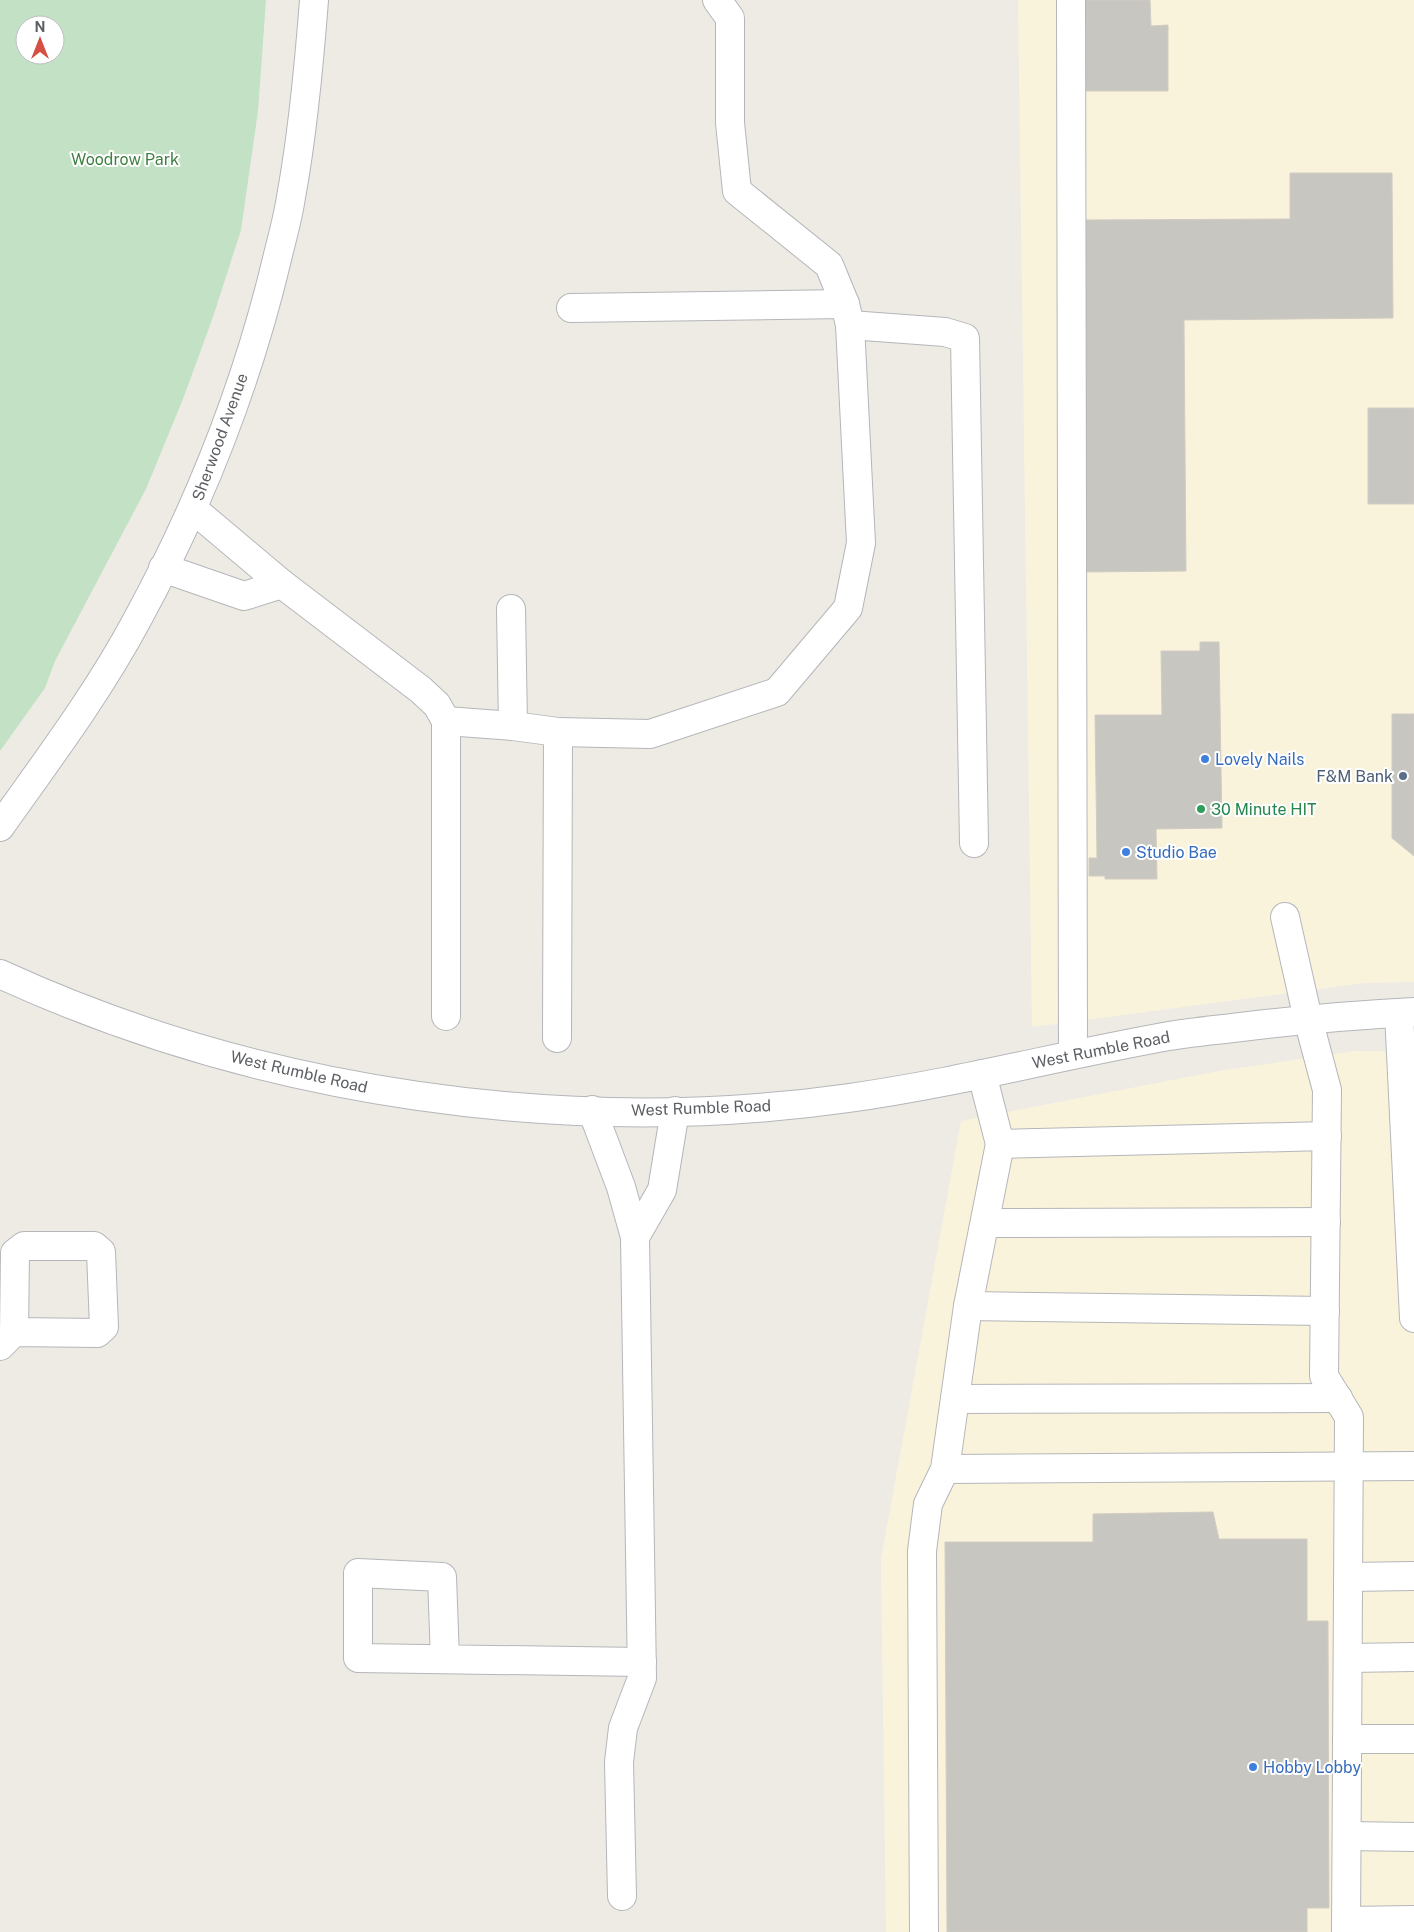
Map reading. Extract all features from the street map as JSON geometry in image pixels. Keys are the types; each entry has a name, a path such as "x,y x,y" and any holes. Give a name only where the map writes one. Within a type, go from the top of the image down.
{"street":[{"name":"Sherwood Avenue","path":"0,827 86,706 137,620 193,509 234,406 266,306 291,200 307,91 314,0"},
{"path":"446,721 513,726 558,732 650,734 777,692 848,608 862,543 847,314 829,266 737,191 730,123 730,18 717,0"},
{"path":"1070,0 1073,1054"},
{"path":"571,308 847,314 945,332 965,338 974,843"},
{"path":"193,509 282,584 421,690 437,705 446,721 446,1016"},
{"path":"163,568 244,596 282,584"},
{"path":"510,609 513,726"},
{"path":"557,1038 558,732"},
{"path":"1285,917 1308,1019 1327,1090 1324,1376 1349,1417 1346,1926 1414,1920"},
{"name":"West Rumble Road","path":"0,974 42,993 171,1040 277,1069 394,1092 493,1105 629,1112 739,1109 848,1098 982,1074 1073,1054 1172,1036 1308,1019 1406,1012"},
{"path":"1406,1012 1414,1318"},
{"path":"924,1932 922,1551 928,1504 945,1469 968,1306 1000,1144 982,1074"},
{"path":"592,1110 621,1187 635,1237 642,1678 623,1728 619,1762 622,1896"},
{"path":"635,1237 662,1190 675,1111"},
{"path":"1000,1144 1327,1136"},
{"path":"985,1223 1326,1222"},
{"path":"968,1306 1325,1311"},
{"path":"955,1399 1338,1398"},
{"path":"945,1469 1414,1466"},
{"path":"1349,1576 1414,1576"},
{"path":"1348,1658 1414,1657"},
{"path":"445,1659 642,1662"},
{"path":"1348,1739 1414,1739"},
{"path":"1347,1836 1414,1836"}],"shaded area":[{"path":"1018,0 1414,0 1414,982 1364,983 1032,1027"},
{"path":"1354,1051 1414,1052 1414,1932 886,1932 881,1559 961,1121 1219,1071"}],"green space":[{"name":"Woodrow Park","path":"0,0 266,0 258,111 241,230 213,317 183,399 146,489 55,661 45,688 0,751"}],"building":[{"path":"1082,0 1150,0 1151,26 1168,25 1168,91 1083,91"},
{"path":"1290,173 1392,173 1393,318 1184,320 1186,571 1084,572 1082,220 1290,219"},
{"path":"1368,408 1414,408 1414,504 1368,504"},
{"path":"1200,642 1219,642 1222,828 1156,829 1157,879 1105,879 1105,876 1089,876 1089,858 1097,858 1095,715 1162,715 1161,651 1200,651"},
{"name":"F&M Bank","path":"1392,714 1414,714 1414,856 1392,838"},
{"path":"1213,1512 1219,1539 1307,1539 1307,1621 1328,1621 1329,1908 1307,1908 1307,1932 947,1932 945,1542 1093,1542 1093,1514"}],"place":[{"name":"Lovely Nails","path":"1205,759"},
{"name":"F&M Bank","path":"1403,776"},
{"name":"30 Minute HIT","path":"1201,809"},
{"name":"Studio Bae","path":"1126,852"},
{"name":"Hobby Lobby","path":"1253,1767"}]}
